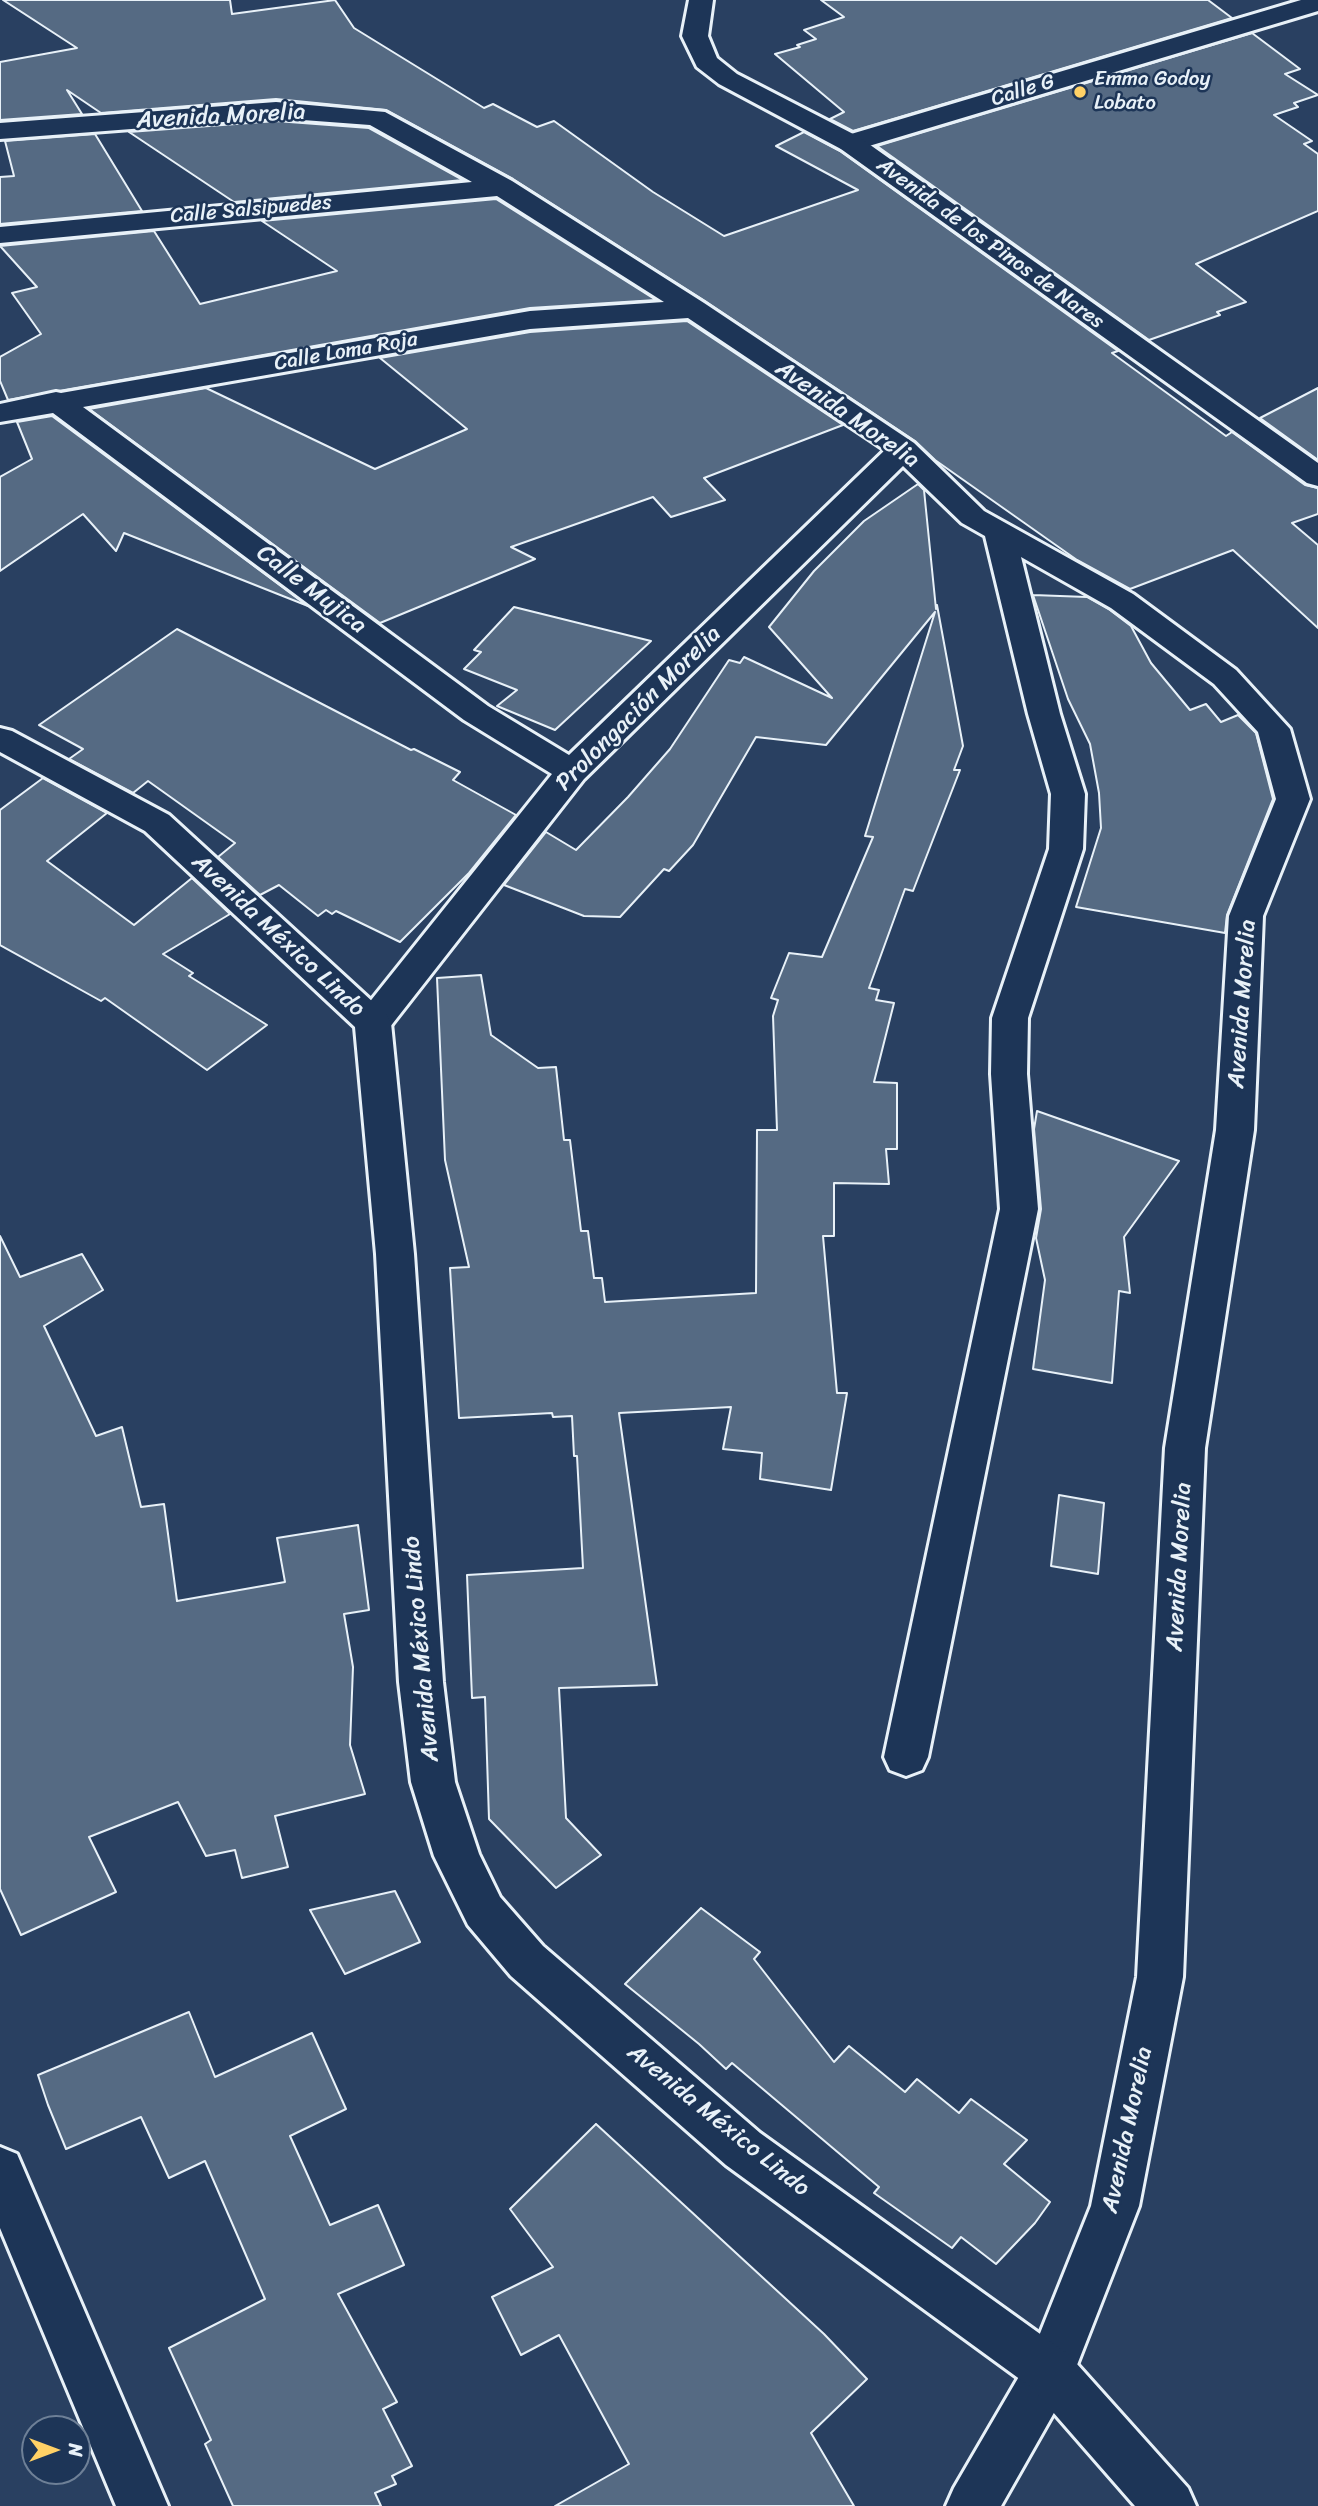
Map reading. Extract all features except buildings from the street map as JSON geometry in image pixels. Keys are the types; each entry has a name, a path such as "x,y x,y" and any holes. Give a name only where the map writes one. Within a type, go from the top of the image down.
{"street":[{"name":"Avenida de los Pinos de Nares","path":"701,0 695,36 706,62 728,79 850,143 1318,477"},
{"name":"Calle G","path":"850,143 1318,3"},
{"name":"Avenida Morelia","path":"0,131 276,110 376,118 502,187 694,309 903,449 973,517 1122,601 1225,677 1274,729 1293,799 1246,916 1235,1130 1185,1448 1160,1977 1115,2206 1050,2371 972,2506"},
{"name":"Calle Salsipuedes","path":"0,235 30,230 502,187"},
{"path":"0,248 30,230"},
{"name":"Calle Loma Roja","path":"0,413 56,401 530,320 694,309"},
{"name":"Calle Mujica","path":"56,401 476,713 572,772"},
{"name":"Prolongación Morelia","path":"373,1023 572,772 903,449"},
{"path":"906,1757 1018,1209 1009,1074 1010,1018 1066,849 1068,794 1044,714 999,532"},
{"name":"Avenida México Lindo","path":"0,737 157,823 373,1023 396,1254 421,1682 433,1782 457,1856 484,1910 527,1961 743,2149 1050,2371 1170,2506"},
{"path":"0,2170 142,2506"}],"place":[{"name":"Emma Godoy Lobato","path":"1080,92"}]}
